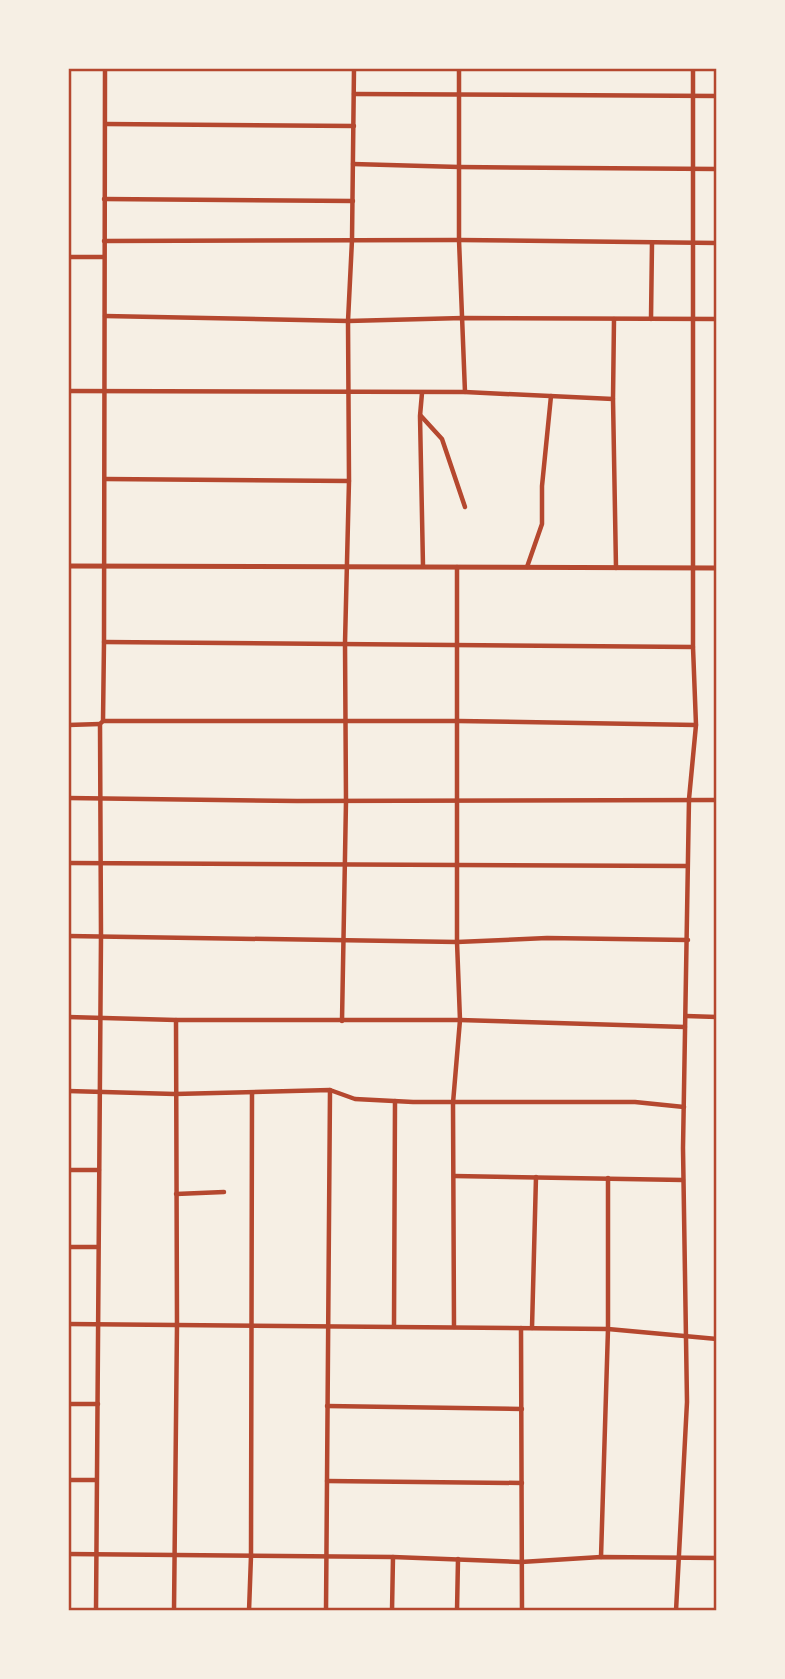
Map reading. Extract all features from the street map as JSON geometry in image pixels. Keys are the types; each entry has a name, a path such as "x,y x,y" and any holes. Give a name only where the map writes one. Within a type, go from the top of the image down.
{"street":[{"path":"96,1611 105,479 105,68"},
{"path":"342,1020 349,481 348,321 353,201 354,68"},
{"path":"459,68 458,167 465,392"},
{"path":"676,1611 687,1338 683,1180 687,866 689,799 696,725 692,647 693,68"},
{"path":"354,94 717,96"},
{"path":"106,124 354,125"},
{"path":"353,164 717,169"},
{"path":"104,199 353,201"},
{"path":"104,241 460,240 717,243"},
{"path":"651,319 652,243"},
{"path":"68,257 104,257"},
{"path":"105,316 348,321 463,318 717,319"},
{"path":"614,319 616,568"},
{"path":"68,391 465,392 613,399"},
{"path":"422,393 420,416 423,566"},
{"path":"527,567 542,524 542,486 551,396"},
{"path":"420,416 442,439 465,507"},
{"path":"105,479 349,481"},
{"path":"68,566 717,568"},
{"path":"454,1326 453,1103 460,1020 457,942 457,566"},
{"path":"104,642 692,647"},
{"path":"68,725 101,722 458,721 696,725"},
{"path":"68,798 346,801 717,800"},
{"path":"68,863 687,866"},
{"path":"68,936 457,942 547,939 688,940"},
{"path":"685,1016 717,1017"},
{"path":"68,1017 176,1020 460,1020 685,1027"},
{"path":"174,1611 176,1020"},
{"path":"68,1091 175,1094 330,1090 355,1099 395,1101 635,1102 684,1107"},
{"path":"326,1611 326,1325 330,1090"},
{"path":"249,1611 252,1093"},
{"path":"394,1326 395,1101"},
{"path":"68,1170 99,1170"},
{"path":"454,1176 683,1180"},
{"path":"532,1328 536,1177"},
{"path":"600,1557 608,1329 608,1178"},
{"path":"176,1194 224,1192"},
{"path":"68,1247 98,1247"},
{"path":"68,1324 608,1329 717,1339"},
{"path":"521,1328 522,1610"},
{"path":"68,1404 98,1404"},
{"path":"327,1406 522,1409"},
{"path":"68,1480 96,1480"},
{"path":"327,1481 522,1483"},
{"path":"68,1554 393,1557 521,1562 600,1557 717,1558"},
{"path":"392,1611 393,1557"},
{"path":"457,1611 458,1559"}]}
